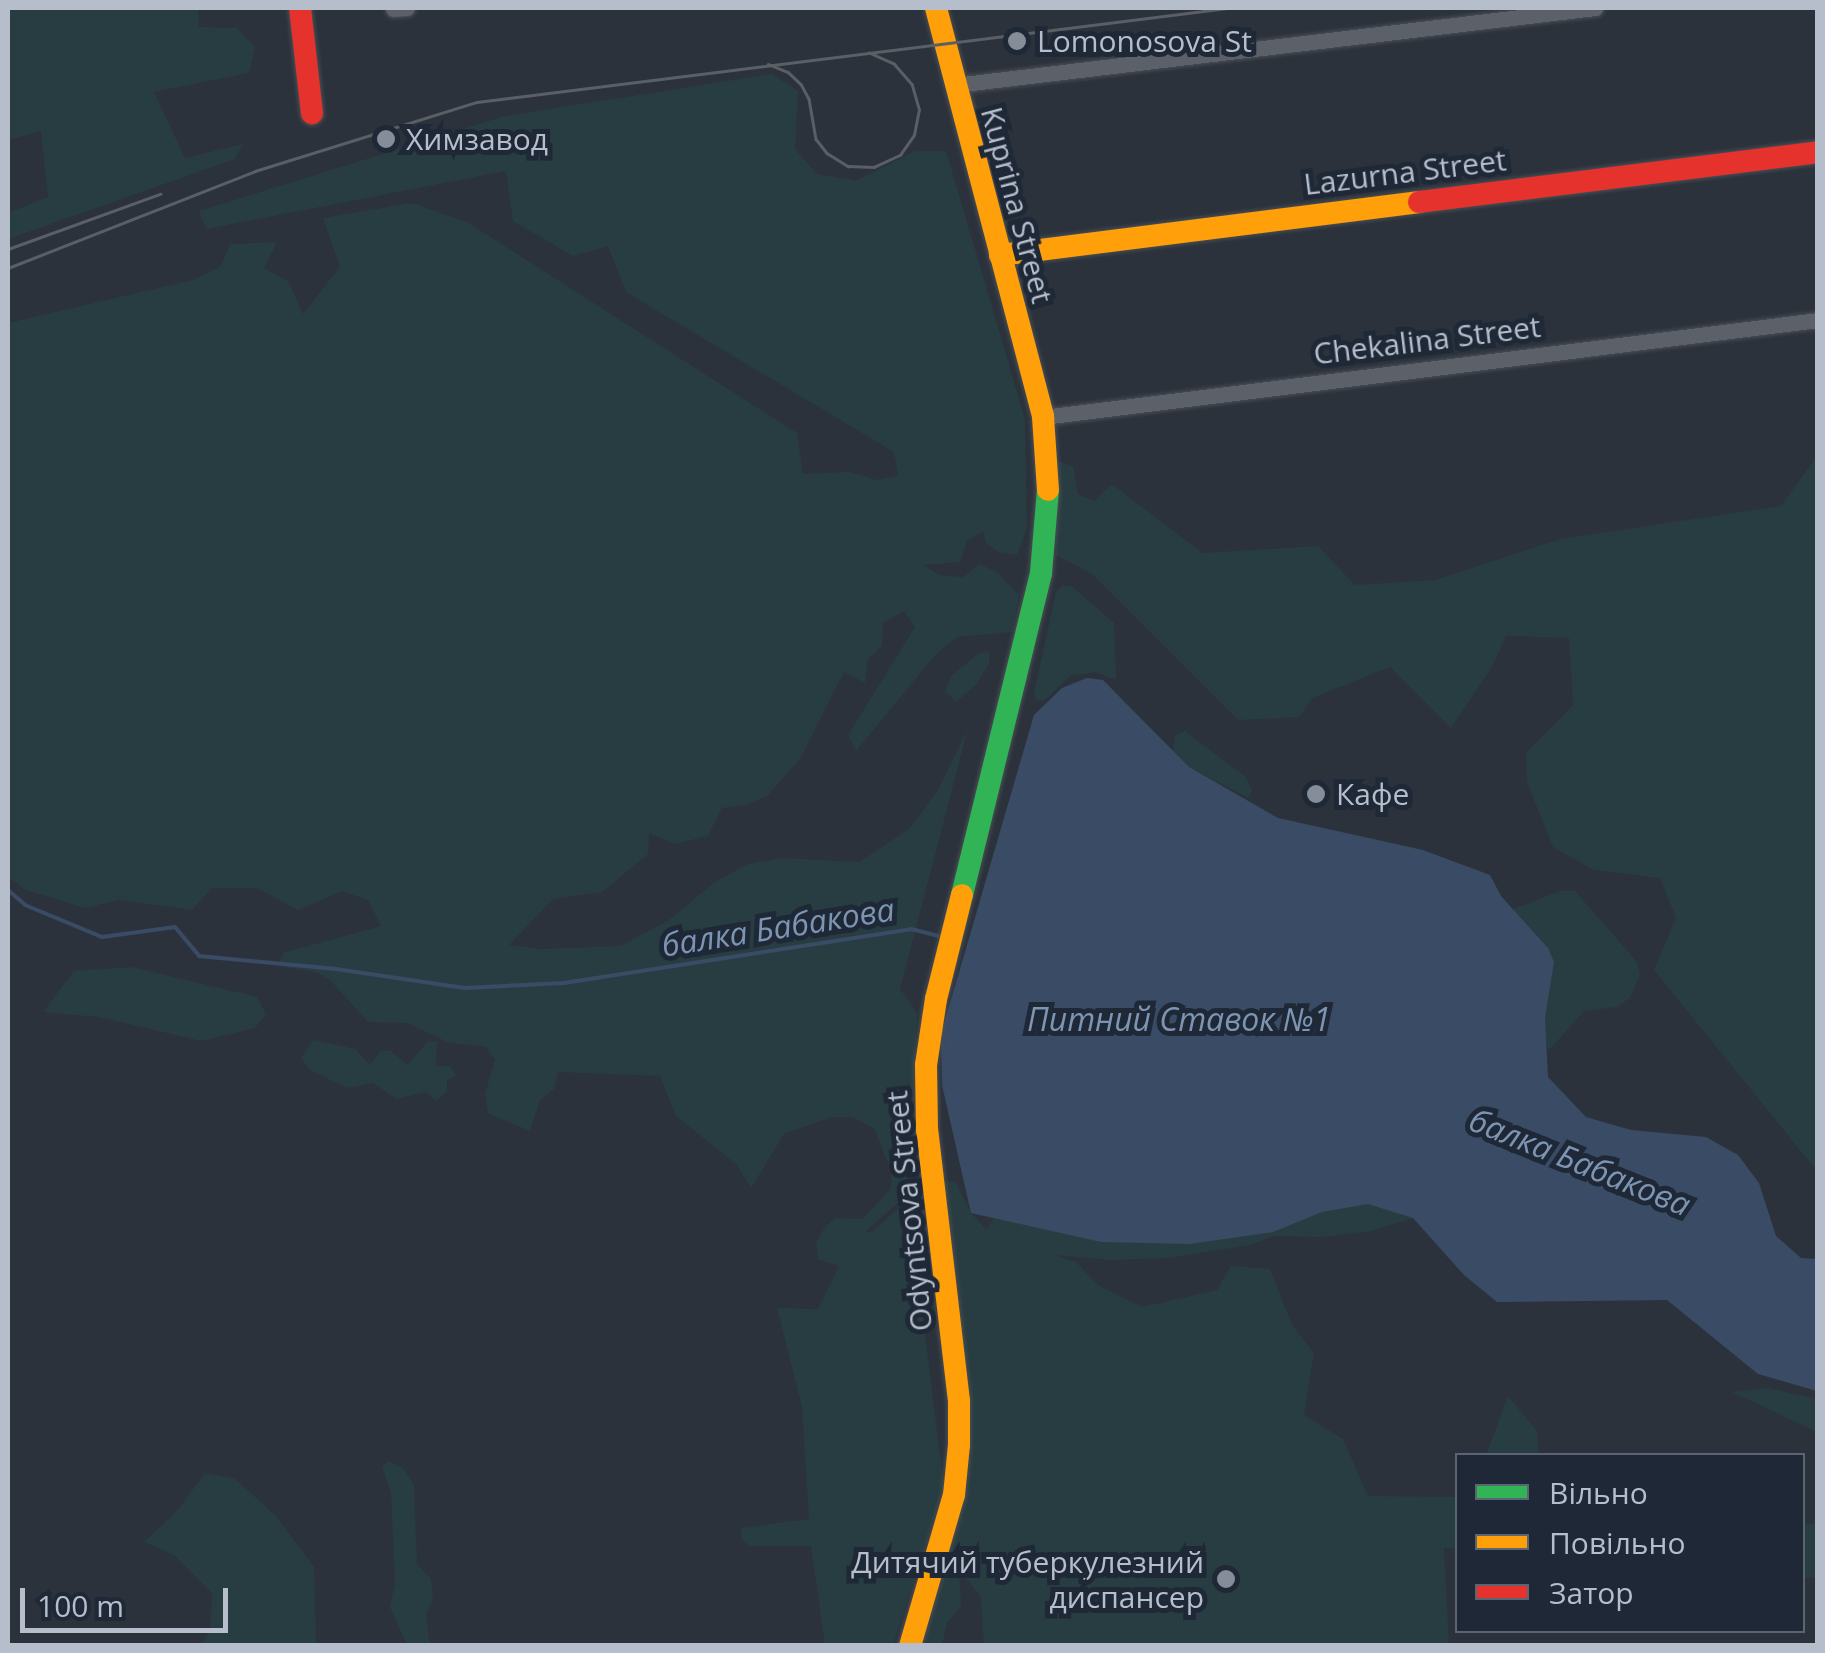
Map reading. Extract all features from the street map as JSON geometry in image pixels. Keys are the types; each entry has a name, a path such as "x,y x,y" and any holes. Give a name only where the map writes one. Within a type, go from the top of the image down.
{"main road":[{"path":"300,8 312,113"},
{"name":"Kuprina Street","path":"936,8 1043,417"},
{"name":"Lazurna Street","path":"1000,255 1818,152"},
{"name":"Odyntsova Street","path":"910,1646 954,1495 959,1446 959,1401 928,1130 927,1054 936,999 1041,573 1049,478 1043,417"}],"street":[{"path":"954,85 1595,8"},
{"name":"Chekalina Street","path":"1043,417 1818,320"}],"green space":[{"path":"8,8 198,8 199,27 237,28 255,47 249,73 154,92 185,158 243,144 235,159 8,239 8,213 48,197 41,131 8,140"},
{"path":"772,74 798,91 795,149 817,174 856,181 915,151 946,151 1025,419 1027,528 1017,555 998,552 986,543 983,531 967,541 960,562 924,565 939,575 963,577 980,564 998,573 1019,595 1012,632 957,637 936,654 856,751 848,735 915,627 904,611 883,623 882,646 868,659 865,683 844,672 800,759 768,795 747,805 722,808 708,836 675,844 649,833 648,854 602,892 553,899 509,945 540,949 621,946 669,920 716,881 748,864 781,858 860,862 910,828 938,790 968,728 900,989 917,1013 908,1194 866,1231 871,1233 908,1200 944,1486 893,1645 825,1645 811,1546 750,1546 742,1541 741,1528 809,1519 802,1407 777,1308 818,1309 839,1266 818,1259 816,1242 825,1227 835,1218 862,1219 891,1189 891,1171 874,1128 852,1117 831,1117 784,1134 751,1188 737,1165 676,1116 660,1076 558,1072 554,1089 540,1100 530,1131 488,1113 485,1094 495,1060 486,1047 447,1042 408,1023 368,1022 330,980 316,972 278,966 283,953 381,926 368,900 342,891 298,910 257,888 212,888 192,910 119,900 85,908 26,890 8,877 8,323 193,280 221,266 230,244 277,242 264,268 289,282 303,314 340,267 323,218 412,203 467,222 797,433 803,474 849,472 877,480 898,476 894,452 626,292 608,246 573,256 513,221 506,171 206,229 199,211 505,116"},
{"path":"1817,456 1817,1171 1654,970 1676,918 1660,878 1594,870 1553,847 1527,782 1526,753 1573,705 1569,638 1506,636 1492,667 1451,728 1390,667 1312,698 1299,717 1238,720 1092,574 1056,555 1055,460 1073,466 1078,494 1094,501 1112,484 1202,553 1318,546 1355,585 1435,580 1561,539 1781,506"},
{"path":"1062,586 1071,586 1114,623 1116,680 1095,672 1070,676 1045,700 1037,701 1034,694 1056,592"},
{"path":"989,652 989,664 976,685 956,702 945,691 952,675 978,654"},
{"path":"1185,731 1246,777 1252,790 1248,798 1189,767 1173,752 1175,736"},
{"path":"1560,891 1575,891 1637,962 1640,974 1630,998 1617,1007 1584,1011 1550,1049 1540,1040 1511,910"},
{"path":"132,967 257,997 266,1014 255,1028 201,1041 99,1017 43,1012 74,971"},
{"path":"313,1040 355,1049 370,1065 381,1051 391,1051 407,1065 428,1041 437,1042 436,1066 450,1066 456,1076 447,1080 447,1092 436,1101 426,1092 396,1099 373,1083 347,1088 310,1070 301,1058"},
{"path":"1287,1159 1413,1218 1372,1231 1321,1237 1273,1236 1251,1245 1167,1258 1110,1260 1055,1255 1076,1262 1098,1285 1142,1307 1217,1290 1231,1266 1270,1269 1292,1325 1314,1353 1304,1415 1343,1439 1368,1496 1455,1497 1455,1549 1444,1548 1449,1645 984,1645 981,1598 959,1568 961,1606 947,1623 942,1645 918,1646 965,1490 939,1181 955,1181 971,1213 987,1230 994,1217"},
{"path":"1768,1388 1817,1399 1817,1432 1732,1392"},
{"path":"1508,1396 1537,1431 1539,1453 1487,1453"},
{"path":"389,1461 404,1469 414,1484 417,1564 431,1579 433,1599 426,1615 430,1645 407,1645 390,1607 395,1583 391,1492 382,1466"},
{"path":"205,1473 235,1479 275,1515 314,1567 316,1645 201,1645 210,1631 212,1593 174,1555 144,1542 177,1511"},
{"path":"1805,1524 1817,1524 1817,1578 1805,1578"}],"water":[{"name":"Питний Ставок №1","path":"1087,678 1103,680 1189,767 1278,818 1423,850 1490,875 1501,896 1548,948 1554,962 1545,1018 1548,1077 1586,1117 1631,1130 1706,1137 1738,1155 1759,1183 1776,1236 1801,1258 1817,1259 1817,1391 1758,1374 1667,1300 1497,1302 1464,1275 1413,1218 1368,1204 1322,1212 1273,1232 1189,1244 1101,1242 971,1213 942,1085 941,1034 1034,715 1062,688"}],"waterway":[{"name":"балка Бабакова","path":"8,890 25,905 102,937 175,927 199,956 336,969 465,988 564,983 911,929 943,937"}],"tram line":[{"path":"8,268 255,171 477,102 1227,8"},
{"path":"768,64 788,72 801,84 809,99 816,139 827,153 848,166 874,167 900,155 914,135 919,110 912,85 894,64 869,53"},
{"path":"8,249 160,194"}],"traffic: fast":[{"path":"962,895 1041,573 1048,490"}],"traffic: slow":[{"path":"936,8 1043,417 1048,490"},
{"path":"1000,255 1419,202"},
{"path":"910,1646 954,1495 959,1445 959,1401 927,1130 926,1065 936,999 962,895"}],"traffic: jam":[{"path":"300,8 312,113"},
{"path":"1419,202 1818,152"}],"place":[{"name":"Lomonosova St","path":"1017,41"},
{"name":"Химзавод","path":"386,139"},
{"name":"Кафе","path":"1316,794"},
{"name":"Дитячий туберкулезний диспансер","path":"1226,1579"}]}
